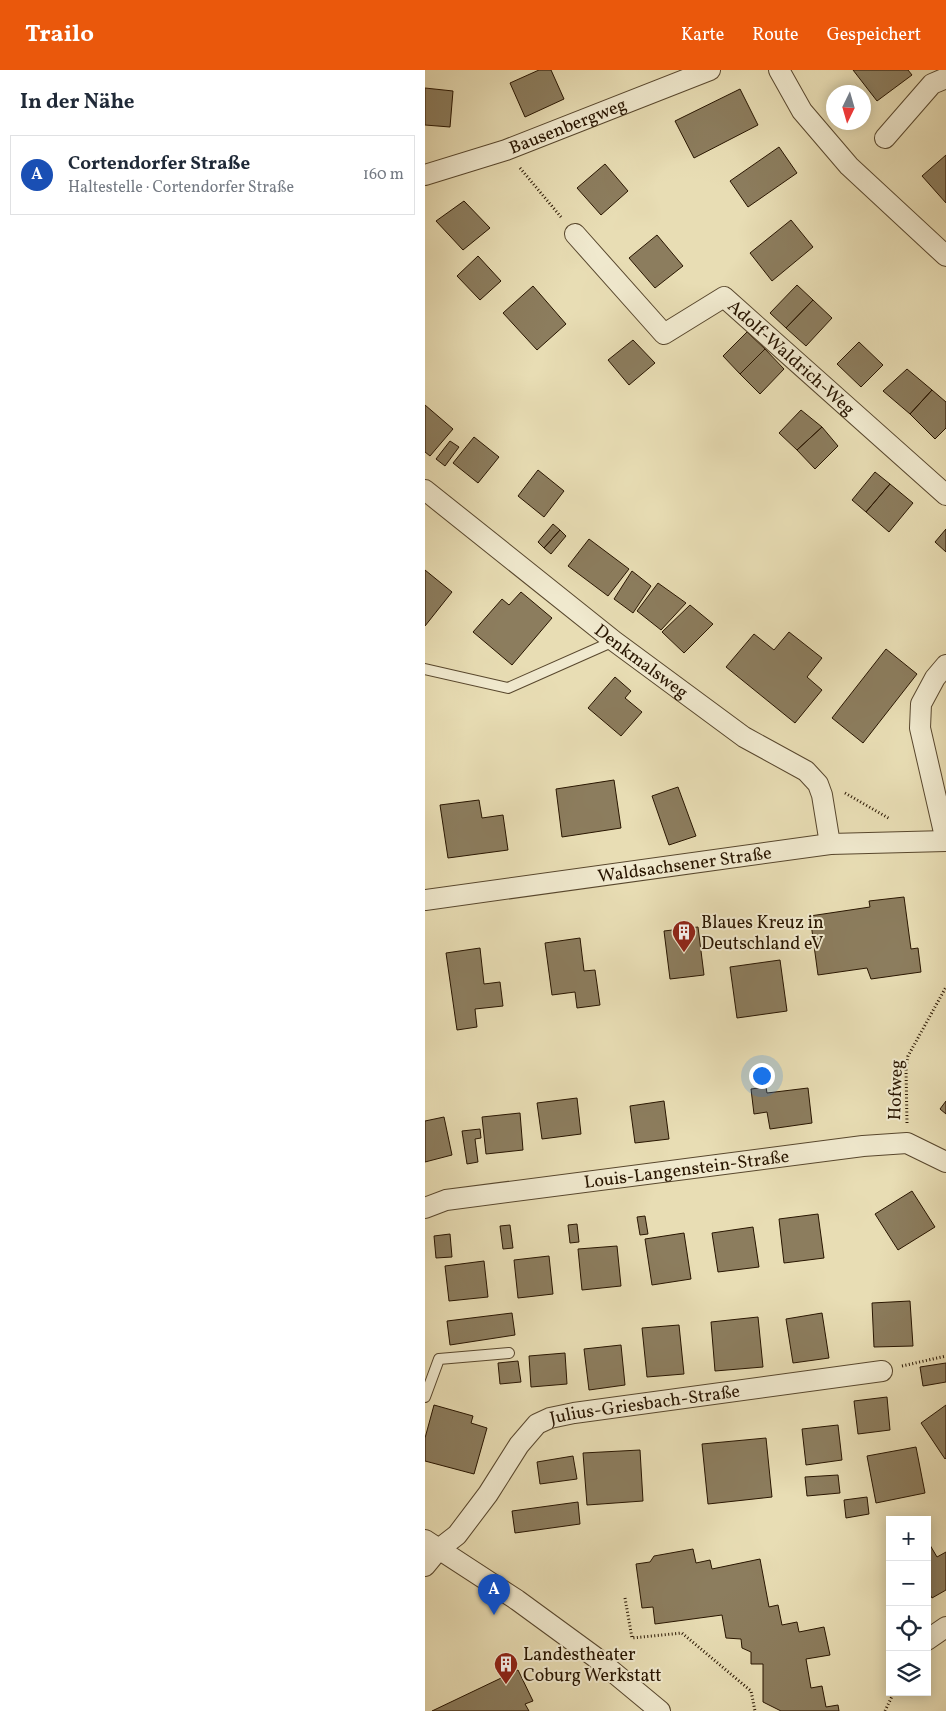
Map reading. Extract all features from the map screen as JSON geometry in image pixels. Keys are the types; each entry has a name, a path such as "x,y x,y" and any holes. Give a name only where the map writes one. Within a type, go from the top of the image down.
{"street":[{"name":"Bausenbergweg","path":"425,175 506,150 710,70"},
{"path":"779,70 802,110 849,166 946,256"},
{"path":"885,138 932,84 946,78"},
{"name":"Adolf-Waldrich-Weg","path":"575,234 664,334 724,297 946,495"},
{"name":"Denkmalsweg","path":"425,490 614,641 744,737 806,771 818,784 822,795 830,844"},
{"path":"946,665 935,678 921,704 920,728 946,841"},
{"name":"Waldsachsener Straße","path":"425,900 830,844 946,841"},
{"name":"Louis-Langenstein-Straße","path":"425,1208 446,1200 863,1146 907,1143 946,1162"},
{"name":"Julius-Griesbach-Straße","path":"425,1566 432,1544 457,1535 488,1494 519,1445 537,1424 550,1418 574,1413 882,1371"},
{"path":"432,1544 532,1611 595,1657 659,1711"},
{"path":"931,1637 946,1627"}],"lane":[{"path":"425,670 508,688 614,641"},
{"path":"425,1397 439,1359 509,1353"}],"path":[{"path":"506,150 575,234"},
{"path":"839,790 896,823"},
{"name":"Hofweg","path":"907,1143 906,1068 908,1056 946,987"},
{"path":"882,1371 946,1356"},
{"path":"625,1598 632,1638 682,1632 751,1691 755,1711"},
{"path":"885,1711 892,1696"}],"building":[{"path":"539,70 551,70 564,99 525,117 510,83"},
{"path":"853,70 908,70 912,75 877,101 871,93 871,85 865,85"},
{"path":"425,88 453,91 450,127 425,125"},
{"path":"740,89 758,125 694,158 675,121"},
{"path":"779,147 797,173 748,207 730,181"},
{"path":"946,155 946,203 922,176"},
{"path":"605,164 628,191 601,215 577,188"},
{"path":"464,201 490,228 463,250 436,221"},
{"path":"791,220 813,247 772,281 750,253"},
{"path":"657,235 683,266 655,288 629,258"},
{"path":"478,256 501,281 480,300 457,276"},
{"path":"797,285 813,300 786,328 770,313"},
{"path":"533,286 566,324 537,350 503,313"},
{"path":"813,300 832,318 806,346 786,328"},
{"path":"747,332 765,349 740,374 723,356"},
{"path":"633,340 655,363 629,385 608,360"},
{"path":"859,342 883,365 861,387 837,364"},
{"path":"765,349 784,369 760,394 740,374"},
{"path":"907,369 932,390 910,414 883,391"},
{"path":"932,390 946,402 946,428 935,439 910,414"},
{"path":"425,405 453,429 430,456 425,452"},
{"path":"801,410 822,427 797,450 779,433"},
{"path":"822,427 838,446 815,469 797,450"},
{"path":"474,437 499,457 478,483 453,463"},
{"path":"450,441 459,447 445,466 436,459"},
{"path":"538,470 564,491 544,517 518,496"},
{"path":"875,472 890,484 866,512 852,500"},
{"path":"890,484 913,503 889,532 866,512"},
{"path":"553,524 560,530 544,548 538,542"},
{"path":"946,529 946,552 935,542"},
{"path":"560,530 566,536 551,554 544,548"},
{"path":"589,539 629,569 608,596 568,566"},
{"path":"425,570 452,592 425,626"},
{"path":"632,571 651,586 633,613 614,599"},
{"path":"658,583 686,603 661,630 637,611"},
{"path":"521,592 552,618 512,665 473,632 502,599 509,605"},
{"path":"690,605 713,624 684,653 662,632"},
{"path":"789,632 822,658 807,677 822,690 795,723 726,667 754,634 774,650"},
{"path":"886,649 917,674 863,743 832,718"},
{"path":"615,677 631,691 625,698 642,712 621,736 588,708"},
{"path":"614,780 621,828 562,837 556,789"},
{"path":"678,787 696,836 669,845 652,796"},
{"path":"479,800 482,818 503,815 508,850 448,858 440,805"},
{"path":"904,897 911,949 918,948 921,972 871,979 867,968 818,975 810,916 870,907 869,901"},
{"name":"Blaues Kreuz in Deutschland eV","path":"698,927 704,975 670,979 664,931"},
{"path":"580,938 584,971 595,970 600,1005 577,1008 575,992 552,995 545,943"},
{"path":"480,948 484,984 500,982 503,1006 475,1009 477,1027 457,1030 446,953"},
{"path":"780,960 787,1011 737,1018 730,967"},
{"path":"766,1087 767,1093 808,1088 812,1123 770,1129 767,1112 754,1114 751,1089"},
{"path":"577,1098 581,1134 542,1139 537,1103"},
{"path":"664,1101 669,1139 635,1143 630,1106"},
{"path":"946,1101 946,1114 940,1109"},
{"path":"520,1113 523,1150 486,1154 482,1117"},
{"path":"444,1117 452,1155 425,1162 425,1121"},
{"path":"480,1129 481,1138 475,1139 478,1162 467,1164 462,1131"},
{"path":"912,1191 935,1227 898,1250 875,1214"},
{"path":"818,1214 824,1258 784,1263 779,1219"},
{"path":"645,1216 648,1234 640,1235 637,1217"},
{"path":"577,1224 579,1242 570,1243 568,1225"},
{"path":"510,1225 513,1248 503,1249 500,1226"},
{"path":"753,1227 759,1267 718,1272 712,1233"},
{"path":"684,1233 691,1279 652,1285 645,1239"},
{"path":"450,1234 452,1257 436,1258 434,1236"},
{"path":"617,1246 621,1286 582,1290 578,1249"},
{"path":"549,1256 553,1294 518,1298 514,1260"},
{"path":"484,1261 488,1297 449,1301 445,1266"},
{"path":"910,1301 913,1346 874,1347 872,1303"},
{"path":"512,1313 515,1335 450,1345 447,1321"},
{"path":"822,1313 829,1358 793,1363 786,1319"},
{"path":"758,1317 763,1367 715,1371 711,1322"},
{"path":"679,1325 684,1374 647,1377 642,1328"},
{"path":"621,1345 625,1385 589,1390 584,1349"},
{"path":"565,1353 567,1384 531,1387 529,1356"},
{"path":"518,1361 521,1382 500,1384 498,1363"},
{"path":"946,1363 946,1382 923,1386 920,1367"},
{"path":"887,1397 890,1430 858,1434 854,1401"},
{"path":"434,1405 473,1416 471,1423 487,1428 474,1474 425,1461 425,1438"},
{"path":"946,1405 946,1458 945,1459 921,1423"},
{"path":"838,1425 842,1460 806,1465 802,1429"},
{"path":"766,1438 772,1497 708,1504 702,1444"},
{"path":"916,1447 925,1493 876,1503 867,1456"},
{"path":"640,1450 643,1501 587,1505 583,1453"},
{"path":"573,1456 577,1479 540,1484 537,1462"},
{"path":"838,1475 840,1493 807,1496 805,1477"},
{"path":"867,1497 869,1514 846,1518 844,1500"},
{"path":"578,1502 580,1524 515,1533 512,1511"},
{"path":"931,1547 937,1557 946,1552 946,1590 932,1598"},
{"path":"693,1549 696,1563 710,1560 712,1569 760,1559 769,1607 778,1605 782,1625 797,1622 799,1632 824,1627 830,1655 806,1659 811,1688 822,1686 826,1707 838,1705 839,1711 781,1711 763,1702 763,1664 751,1664 751,1652 742,1648 741,1639 726,1638 722,1615 655,1624 653,1607 642,1608 636,1564 650,1562 654,1556"},
{"name":"Landestheater Coburg Werkstatt","path":"518,1670 533,1701 525,1704 529,1711 432,1711"}],"place":[{"name":"Blaues Kreuz in Deutschland eV","path":"684,953"},
{"name":"Cortendorfer Straße","path":"494,1615"},
{"name":"Landestheater Coburg Werkstatt","path":"506,1685"}]}
